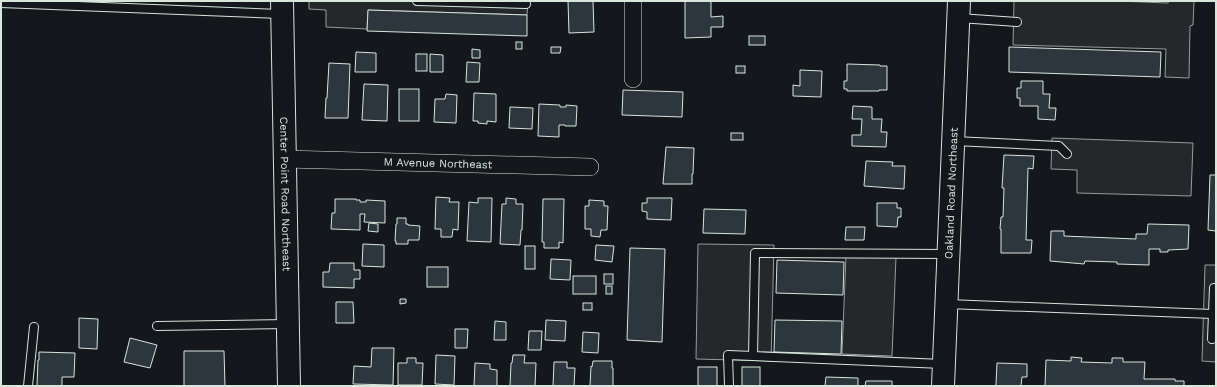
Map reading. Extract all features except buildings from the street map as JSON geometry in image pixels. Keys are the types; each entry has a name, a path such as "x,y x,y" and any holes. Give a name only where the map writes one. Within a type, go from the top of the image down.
{"main road":[{"name":"Center Point Road Northeast","path":"282,8 289,386"},
{"name":"Oakland Road Northeast","path":"944,386 958,10"}],"street":[{"path":"633,1 633,79"},
{"name":"M Avenue Northeast","path":"285,159 590,167"}],"lane":[{"path":"417,1 526,4"},
{"path":"1,3 282,8"},
{"path":"958,10 1017,22"},
{"path":"953,141 1058,146 1066,154"},
{"path":"753,356 756,252 949,254"},
{"path":"1212,339 1214,288"},
{"path":"947,304 1213,314"},
{"path":"157,326 288,324"},
{"path":"28,386 34,327"},
{"path":"729,386 728,355 944,364"}],"shaded area":[{"path":"309,1 528,1 527,15 368,10 367,29 326,27 326,10 309,9"},
{"path":"1014,1 1117,1 1168,3 1169,1 1194,1 1193,25 1190,26 1189,78 1165,77 1166,49 1013,45"},
{"path":"1052,138 1193,143 1191,196 1077,193 1077,170 1051,169"},
{"path":"698,244 774,245 771,361 696,359"},
{"path":"846,255 896,257 892,356 842,354"},
{"path":"1205,265 1216,265 1216,362 1202,361"}]}
